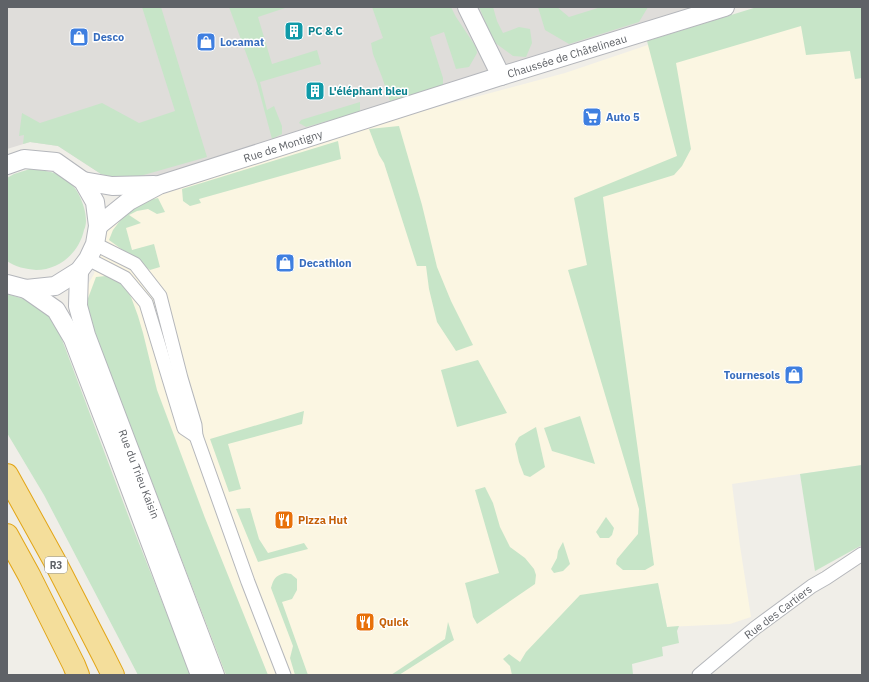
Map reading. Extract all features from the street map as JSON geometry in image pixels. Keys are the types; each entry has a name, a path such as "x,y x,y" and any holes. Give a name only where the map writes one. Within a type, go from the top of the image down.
{"highway":[{"name":"R3","path":"7,475 61,574 113,675"},
{"name":"R3","path":"7,535 30,575 78,675"}],"main road":[{"path":"467,7 501,76"},
{"name":"Chaussée de Châtelineau","path":"408,106 725,7"},
{"name":"Rue de Montigny","path":"158,185 408,106"},
{"path":"7,165 24,158 56,162 83,181 112,186 158,185"},
{"name":"Rue du Trieu Kaisin","path":"83,181 95,202 98,226 87,258 78,306 86,335 215,675"},
{"path":"98,226 129,201 158,185"},
{"path":"7,284 26,290 55,286 87,258"},
{"name":"Rue du Trieu Kaisin","path":"26,290 56,310 73,339 200,675"}],"street":[{"path":"87,258 125,278 146,303 184,428 196,436 248,582 284,675"},
{"name":"Rue des Cartiers","path":"699,675 755,628 812,586 862,554"}],"shaded area":[{"path":"7,7 718,7 192,175 126,180 101,174 58,146 30,142 7,149"},
{"path":"760,7 801,7 851,51 855,79 862,78 862,465 732,484 751,617 730,624 667,627 658,583 520,675 218,675 83,293 94,274 104,236 111,222 159,191 362,127 565,73"}],"green space":[{"path":"142,7 161,7 207,157 126,180 101,174 58,146 30,142 23,144 24,135 19,136 22,113 40,123 102,103 139,123 175,111"},
{"path":"229,7 288,7 258,17 272,64 317,50 321,64 260,82 267,110 274,106 282,126 282,134 272,139 257,83"},
{"path":"372,7 451,7 476,47 477,53 469,67 456,69 444,32 430,37 443,78 443,86 390,101 373,54 371,43 383,38"},
{"path":"479,7 493,7 497,21 503,33 519,27 530,29 532,43 526,57 513,56 494,42"},
{"path":"538,7 557,7 569,17 601,7 648,7 639,22 569,44 545,30"},
{"path":"757,7 862,7 862,78 855,79 850,51 806,55 801,26 676,63 691,149 682,166 674,175 603,197 654,565 645,570 623,570 616,564 617,559 638,534 639,509 568,270 587,265 574,198 677,156 647,41"},
{"path":"360,102 360,112 306,127 299,123 301,120"},
{"path":"399,126 422,205 437,267 451,301 473,345 456,351 437,322 429,289 426,266 417,266 384,163 379,155 369,129"},
{"path":"338,141 341,159 199,199 201,203 190,206 183,201 182,189"},
{"path":"30,169 51,172 68,181 78,192 83,204 86,221 86,225 78,246 67,259 52,267 36,270 14,265 7,261 7,178"},
{"path":"158,198 165,212 157,214 148,209 137,211 129,215 141,223 126,228 132,250 154,244 160,267 150,270 109,240 113,230 136,203"},
{"path":"96,277 113,277 120,281 131,297 143,333 157,390 205,518 268,675 226,675 87,313 87,301"},
{"path":"7,294 34,302 52,313 131,523 191,675 138,675 44,495 7,433"},
{"path":"478,360 507,413 457,427 441,370"},
{"path":"304,411 302,424 228,444 241,489 229,492 210,439"},
{"path":"580,416 595,464 552,451 544,428"},
{"path":"536,427 545,467 530,477 524,475 515,444 519,437"},
{"path":"862,465 862,545 815,571 800,474"},
{"path":"485,487 493,503 500,527 510,547 525,558 534,569 536,575 535,584 477,624 473,617 465,583 499,573 475,490"},
{"path":"250,508 259,539 268,553 304,543 308,549 258,562 236,509"},
{"path":"606,517 614,528 612,535 609,538 600,538 596,532"},
{"path":"563,542 570,564 563,571 554,573 551,569"},
{"path":"285,573 291,574 297,579 297,590 292,599 282,602 308,675 295,675 290,658 293,646 271,588 275,578"},
{"path":"658,583 667,627 679,626 677,631 679,643 662,647 663,656 632,664 633,675 512,675 510,666 503,659 509,654 520,662 526,652 580,595"},
{"path":"448,622 454,640 399,675 391,675 445,639"}],"place":[{"name":"PC & C","path":"294,31"},
{"name":"Desco","path":"79,37"},
{"name":"Locamat","path":"206,42"},
{"name":"L'éléphant bleu","path":"315,91"},
{"name":"Auto 5","path":"592,117"},
{"name":"Decathlon","path":"285,263"},
{"name":"Tournesols","path":"794,375"},
{"name":"Pizza Hut","path":"284,520"},
{"name":"Quick","path":"365,622"}]}
